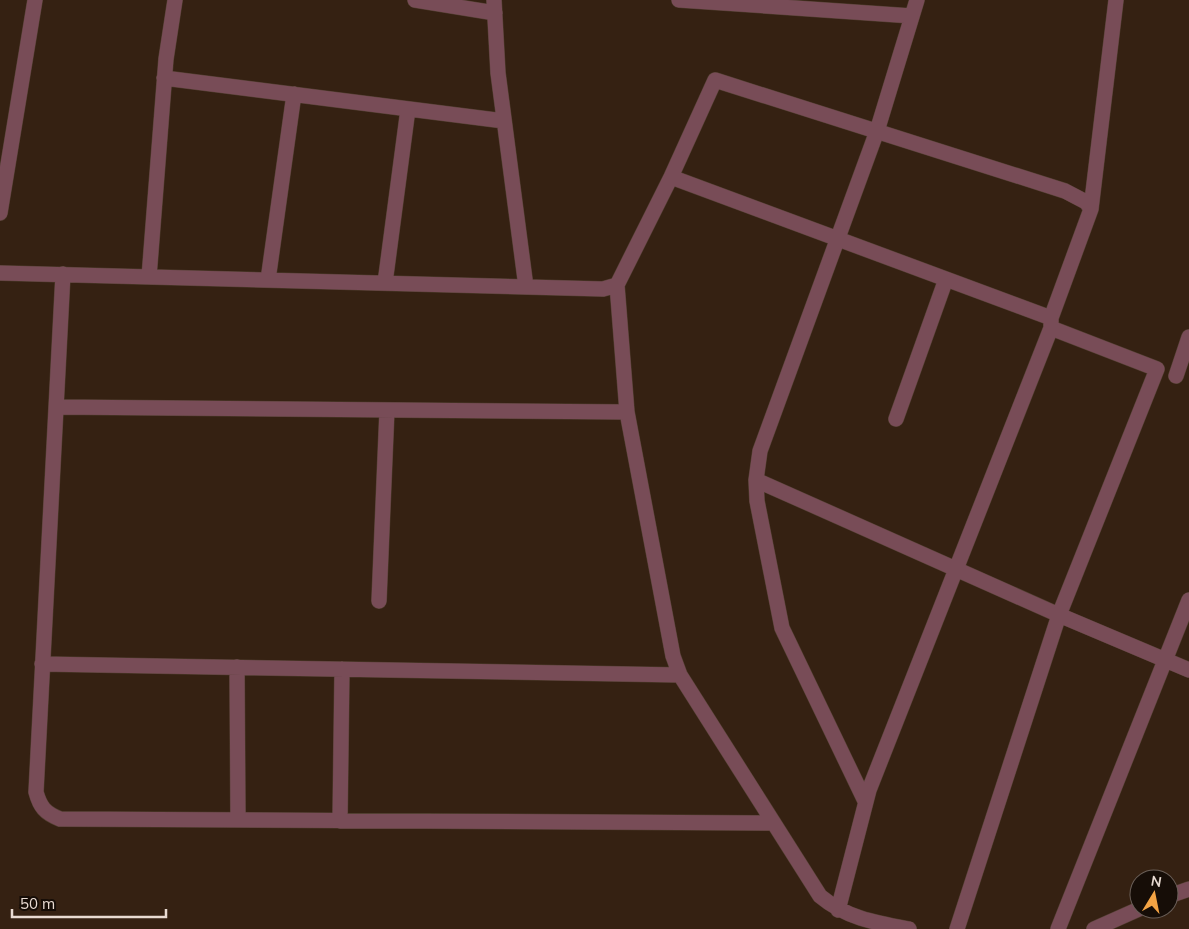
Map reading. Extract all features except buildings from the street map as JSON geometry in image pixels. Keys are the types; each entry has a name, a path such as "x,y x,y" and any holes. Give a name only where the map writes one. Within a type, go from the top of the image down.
{"street":[{"path":"0,213 36,0"},
{"path":"149,277 164,78 175,0"},
{"path":"415,0 495,6 497,62 526,287"},
{"path":"679,0 805,4 912,16"},
{"path":"865,801 782,628 757,501 756,480 760,451 877,131 916,0"},
{"path":"838,910 865,801 1051,323 1091,209 1116,0"},
{"path":"164,78 504,121"},
{"path":"909,929 863,920 838,910 820,896 680,675 673,656 627,412 617,285 671,177 716,80 1065,191 1086,202 1091,209"},
{"path":"268,280 294,94"},
{"path":"385,283 408,109"},
{"path":"671,177 946,279 1183,379 1189,337"},
{"path":"0,273 603,289 617,285"},
{"path":"63,274 36,792 39,805 48,814 60,819 773,823"},
{"path":"896,419 946,279"},
{"path":"957,929 1059,615 1157,369"},
{"path":"56,407 627,412"},
{"path":"380,601 387,410"},
{"path":"756,480 1059,615 1189,670"},
{"path":"1058,929 1189,600"},
{"path":"42,664 680,675"},
{"path":"237,667 238,820"},
{"path":"340,821 342,669"},
{"path":"1094,929 1129,914"}]}
